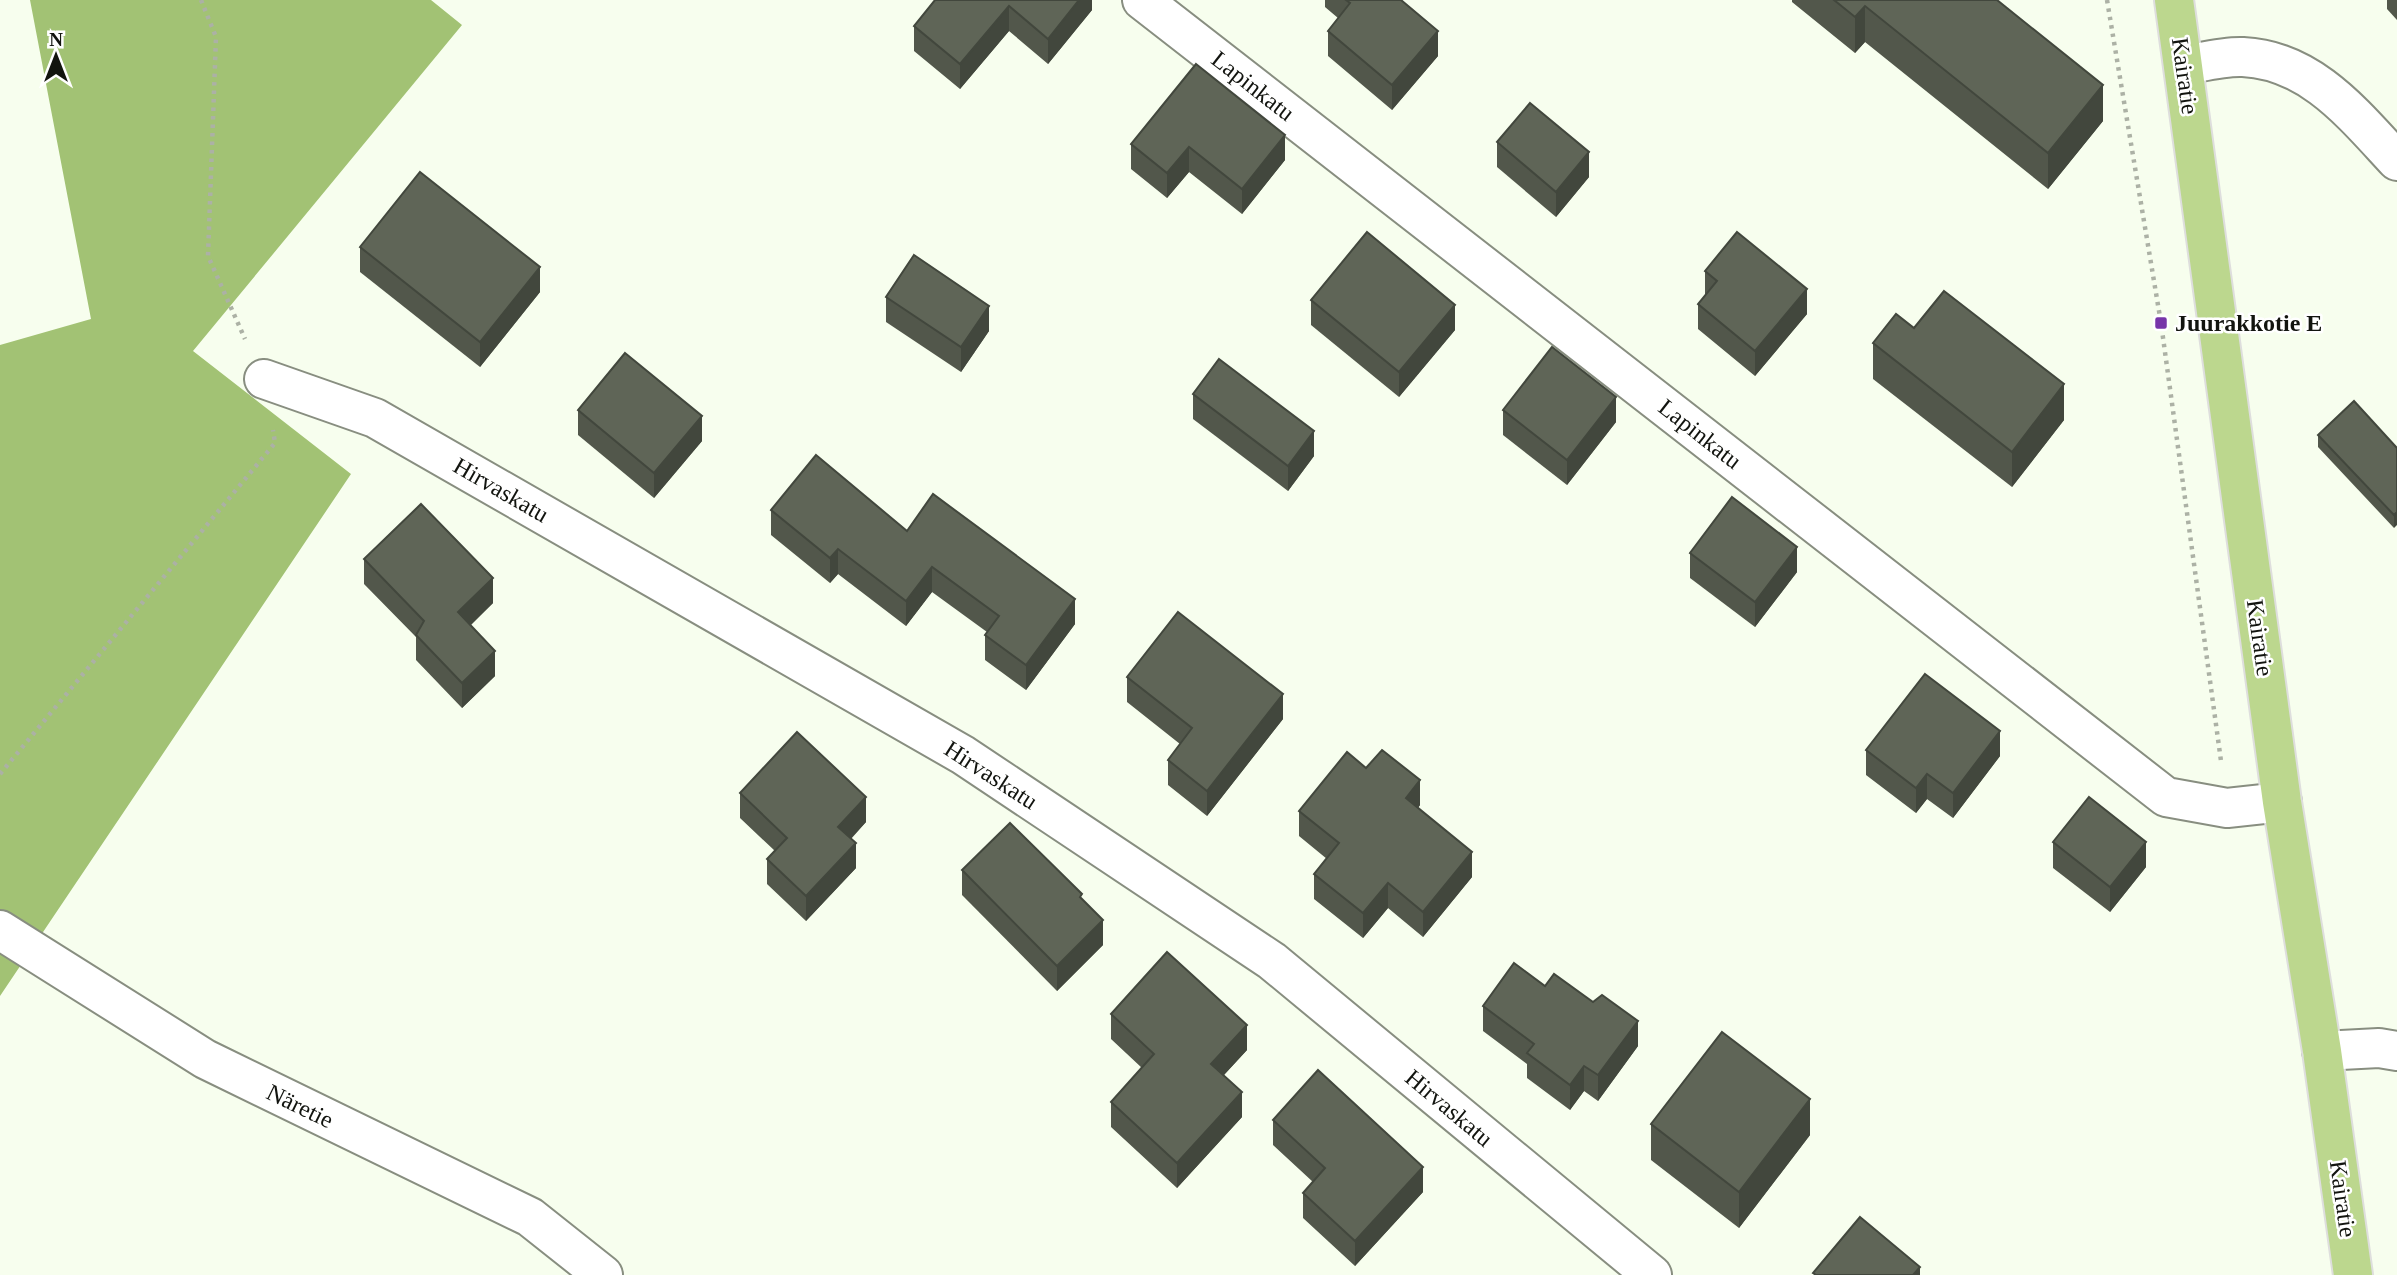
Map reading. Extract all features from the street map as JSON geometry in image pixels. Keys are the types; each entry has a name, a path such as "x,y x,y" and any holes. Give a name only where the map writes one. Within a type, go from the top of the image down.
{"main road":[{"name":"Kairatie","path":"2174,0 2282,802 2322,1051 2353,1275"}],"street":[{"name":"Lapinkatu","path":"1142,0 2166,797 2227,808 2282,802"},
{"path":"2184,65 2242,56 2289,66 2334,95 2397,160"},
{"name":"Hirvaskatu","path":"264,379 375,418 963,755 1272,961 1652,1275"},
{"name":"Näretie","path":"0,930 205,1059 530,1217 603,1275"},
{"path":"2322,1051 2379,1048 2397,1051"}],"path":[{"path":"0,774 275,443 264,379 208,256 216,37 201,0"},
{"path":"2107,0 2161,323 2227,808"}],"green space":[{"path":"30,0 431,0 462,25 193,351 351,474 0,996 0,345 91,319"}],"building":[{"path":"935,0 1079,0 1048,39 1009,6 960,64 914,26"},
{"path":"1346,0 1401,0 1438,31 1392,85 1328,31 1350,3"},
{"path":"1834,0 1997,0 2103,85 2048,153 1865,6 1855,17"},
{"path":"1196,64 1285,135 1242,189 1189,147 1167,173 1131,144"},
{"path":"1530,103 1589,152 1556,192 1497,142"},
{"path":"420,172 540,267 480,342 360,247"},
{"path":"1367,232 1455,305 1399,372 1311,300"},
{"path":"1737,232 1807,289 1755,351 1698,304 1717,281 1705,271"},
{"path":"914,255 989,306 961,347 886,297"},
{"path":"1944,291 2064,384 2012,452 1873,343 1896,314 1914,328"},
{"path":"1552,347 1616,397 1567,460 1503,410"},
{"path":"625,353 702,416 654,473 578,410"},
{"path":"1219,359 1314,431 1288,466 1193,394"},
{"path":"2354,401 2397,448 2397,512 2394,515 2318,435"},
{"path":"816,455 907,531 933,494 1075,599 1026,665 985,635 999,616 932,567 906,601 838,549 830,558 771,510"},
{"path":"1732,497 1797,547 1755,602 1690,553"},
{"path":"421,504 493,578 458,612 495,651 462,683 416,635 424,621 364,559"},
{"path":"1178,612 1283,694 1207,791 1168,760 1192,728 1127,677"},
{"path":"1925,674 2000,731 1953,793 1927,774 1916,788 1866,750"},
{"path":"797,732 866,797 838,827 856,843 806,896 767,859 787,838 740,793"},
{"path":"1382,750 1420,780 1406,798 1472,852 1423,912 1388,883 1363,913 1314,874 1339,843 1299,811 1347,752 1366,768"},
{"path":"2089,797 2146,842 2110,887 2053,842"},
{"path":"1010,823 1082,894 1080,897 1103,920 1057,966 962,870"},
{"path":"1167,952 1247,1025 1211,1064 1242,1092 1177,1163 1111,1102 1154,1054 1111,1014"},
{"path":"1514,963 1545,986 1554,974 1593,1002 1602,995 1638,1021 1598,1075 1584,1066 1570,1085 1527,1053 1534,1044 1483,1006"},
{"path":"1722,1032 1810,1099 1739,1192 1651,1124"},
{"path":"1318,1070 1423,1167 1355,1241 1303,1193 1325,1168 1273,1120"},
{"path":"1860,1217 1920,1267 1913,1275 1813,1273"}],"place":[{"name":"Juurakkotie E","path":"2161,323"}]}
